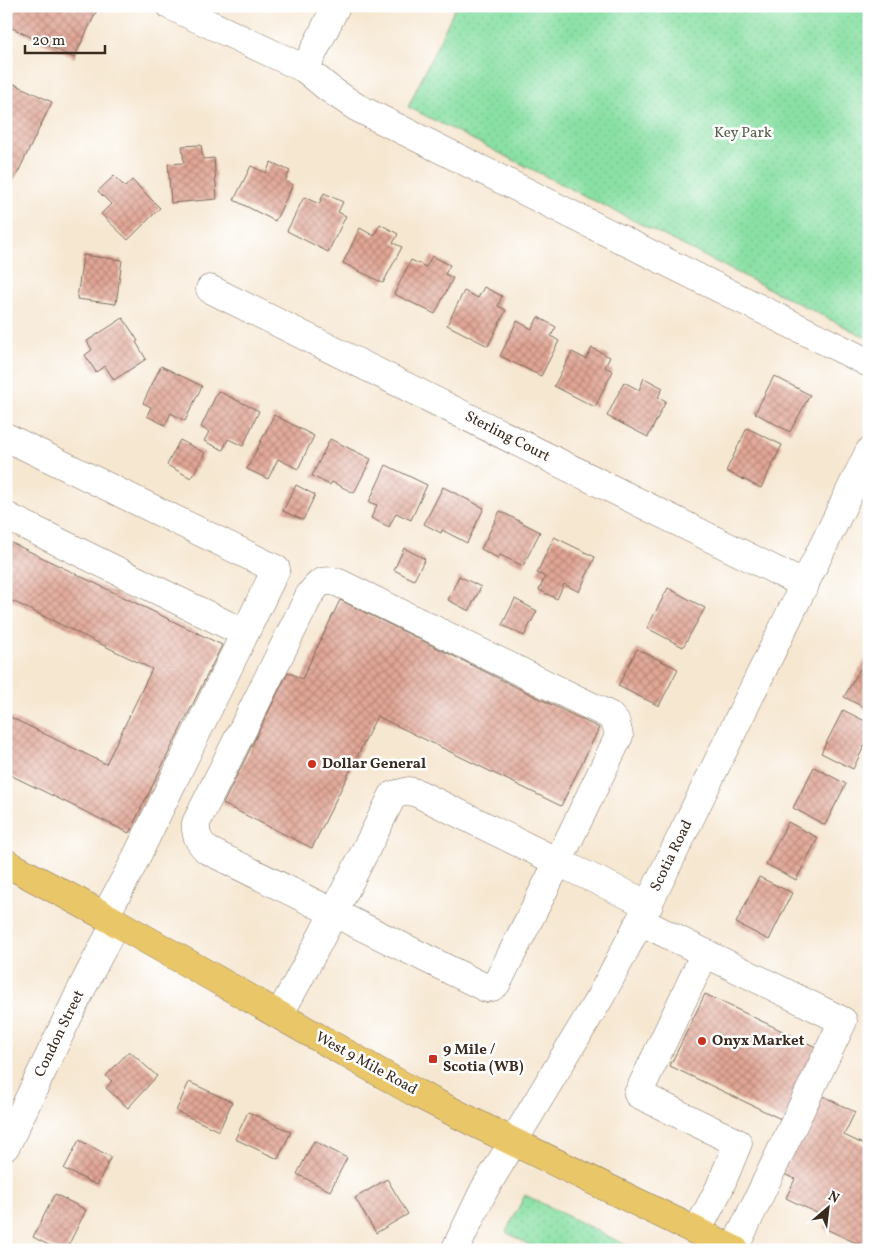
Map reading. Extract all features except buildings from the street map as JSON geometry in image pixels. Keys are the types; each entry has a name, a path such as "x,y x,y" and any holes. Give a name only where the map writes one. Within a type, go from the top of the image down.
{"main road":[{"name":"West 9 Mile Road","path":"6,863 111,919 414,1092 734,1249"}],"street":[{"path":"171,6 305,69 356,107 869,363"},
{"path":"305,69 336,6"},
{"name":"Sterling Court","path":"210,289 805,585"},
{"name":"Condon Street","path":"6,437 276,569 131,868 86,980 6,1146"},
{"name":"Scotia Road","path":"455,1250 484,1190 602,994 644,913 869,452"},
{"path":"6,516 244,633"},
{"path":"326,580 339,583 592,706 609,715 616,723 619,736 558,862 497,983 492,987 486,988 208,850 198,840 196,824 309,596 318,584 326,580"},
{"path":"279,1015 311,959 393,795 408,791 417,793 558,862 644,913 705,953 843,1022 734,1249"},
{"path":"698,1231 719,1189 738,1144 638,1094 705,953"}],"green space":[{"name":"Key Park","path":"456,6 869,6 869,339 408,107"},
{"path":"525,1195 636,1250 538,1250 506,1232"}],"place":[{"name":"Dollar General","path":"312,764"},
{"name":"Onyx Market","path":"702,1041"},
{"name":"9 Mile / Scotia (WB)","path":"433,1059"}]}
